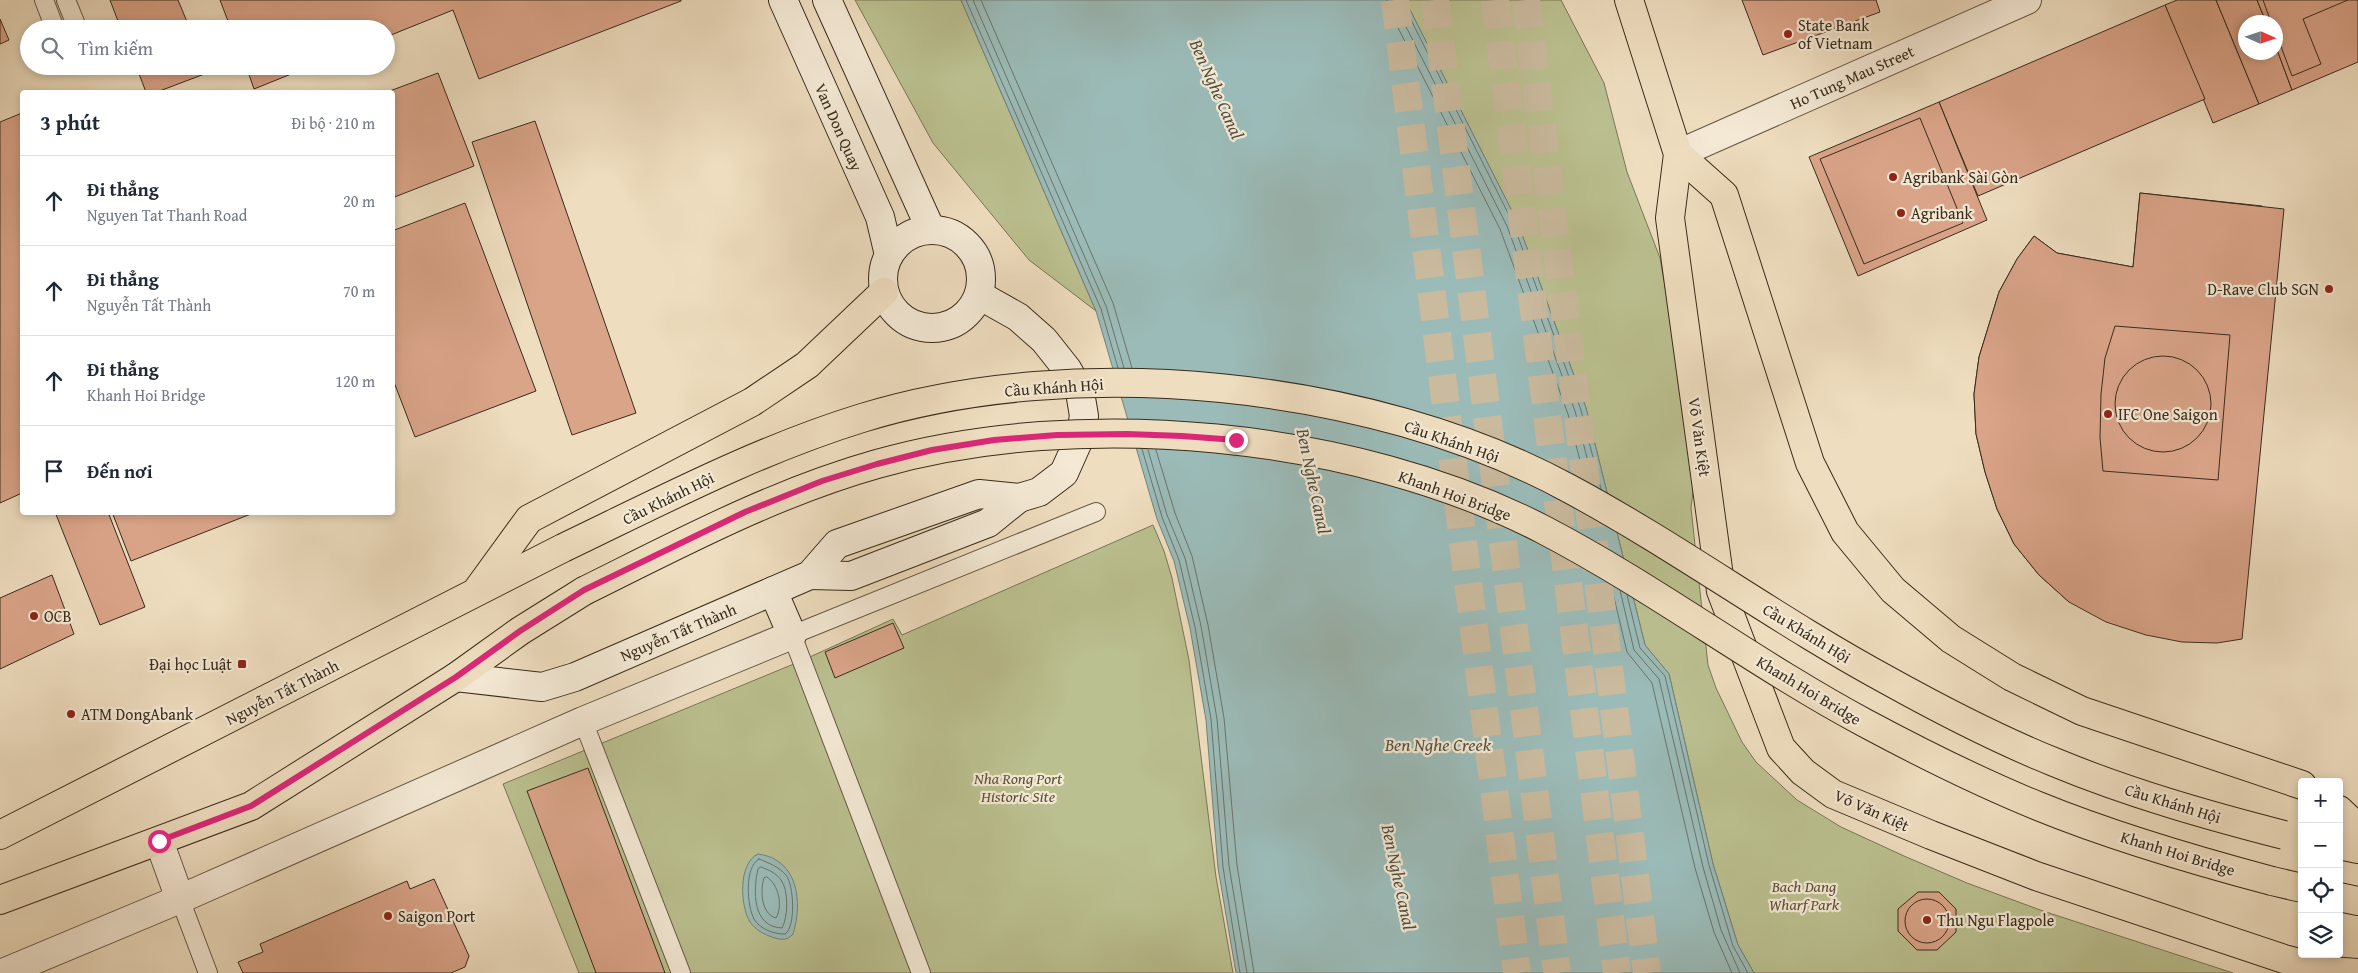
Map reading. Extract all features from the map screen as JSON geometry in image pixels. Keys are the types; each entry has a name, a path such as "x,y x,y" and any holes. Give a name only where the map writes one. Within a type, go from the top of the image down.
{"main road":[{"name":"Van Don Quay","path":"783,0 880,217 889,255"},
{"path":"827,0 930,230"},
{"name":"Võ Văn Kiệt","path":"1629,0 1678,154 1670,218 1721,591 1781,748 1803,772 1833,794 1930,835 2036,876 2284,959 2330,971 2358,973"},
{"name":"Ho Tung Mau Street","path":"1678,154 2027,0"},
{"path":"1678,154 1724,195 1810,463 1845,532 1893,590 1951,639 2012,677 2074,706 2151,735 2298,783"},
{"path":"930,230 943,231 959,238 967,245 978,259 982,277 979,295 968,314 950,326 927,329 913,325 896,313 884,292 885,267 889,255 900,242 918,232 930,230"},
{"path":"474,594 529,519 752,402 807,365 884,292"},
{"name":"Nguyễn Tất Thành","path":"456,677 542,687 575,677 810,575 851,576 988,523 1018,498 1039,492 1064,473 1080,437 1084,416 1080,392 1067,370 1044,340 1018,317 979,295"},
{"name":"Cầu Khánh Hội","path":"563,548 746,461 849,423 918,404 1050,384 1121,382 1248,391 1314,402 1375,416 1440,434 1502,457 1564,485 1594,502 1689,558 1804,632 1886,680 1973,725 2053,762 2126,789 2202,814 2293,836"},
{"name":"Khanh Hoi Bridge","path":"456,677 520,631 584,590 745,512 822,481 932,450 994,440 1057,435 1127,434 1191,436 1302,450 1373,466 1488,504 1544,530 1654,595 1781,675 1862,722 1955,770 2038,806 2117,835 2191,859 2298,887"},
{"name":"Nguyễn Tất Thành","path":"0,835 563,548"},
{"path":"3,973 180,899 583,721 792,635 773,592"},
{"path":"0,900 251,806 456,677"},
{"path":"2343,814 2358,828"},
{"path":"159,841 180,899"},
{"path":"2343,846 2358,849"},
{"path":"2343,898 2358,901"}],"lane":[{"path":"44,0 52,20"},
{"path":"66,0 74,20"},
{"path":"921,973 792,635 1096,512"},
{"path":"583,721 681,973"},
{"path":"180,899 208,973"}],"green space":[{"path":"855,0 961,0 1096,311 1029,260 933,143"},
{"name":"Bach Dang Wharf Park","path":"1405,0 1561,0 1604,83 1627,172 1660,258 1694,483 1691,508 1708,665 1716,688 1742,742 1756,762 1797,800 1841,827 1904,856 1967,883 2043,911 2233,973 1754,973 1738,945 1713,864 1669,674 1645,645 1586,408 1517,221"},
{"name":"Nha Rong Port Historic Site","path":"1153,525 1164,551 1172,578 1189,660 1216,877 1233,973 579,973 503,784 801,661 893,619 902,635"}],"water":[{"name":"Ben Nghe Creek","path":"961,0 1405,0 1517,221 1586,408 1645,645 1669,674 1713,864 1738,945 1754,973 1236,973 1218,868 1206,720 1190,628 1174,561 1157,519 1096,311"},
{"path":"758,854 782,864 794,884 797,896 796,922 793,934 786,939 775,938 760,931 750,922 744,906 744,875 747,866"}],"building":[{"path":"110,0 178,0 186,20 118,20"},
{"path":"220,0 681,0 479,79 453,10 395,33 395,20 228,20"},
{"name":"State Bank of Vietnam","path":"1742,0 1876,0 1880,12 1763,55"},
{"path":"2177,0 2216,0 2238,53 2238,60 2241,60 2259,104 2213,123 2165,5"},
{"path":"2216,0 2257,0 2263,15 2238,15 2238,53"},
{"path":"2257,0 2358,0 2358,62 2292,90 2281,60 2283,60 2283,15 2263,15"},
{"path":"2263,0 2348,0 2303,19 2321,64 2292,76 2283,52 2283,15 2268,15"},
{"path":"2165,5 2205,99 1978,196 1939,102"},
{"path":"0,19 9,40 0,44"},
{"path":"2241,60 2281,60 2292,90 2259,104"},
{"path":"438,73 474,166 395,197 395,90 392,90"},
{"path":"139,75 202,75 162,90 145,90"},
{"path":"249,75 289,75 254,89"},
{"name":"Agribank Sài Gòn","path":"1939,102 1987,220 1858,276 1809,157"},
{"path":"20,114 20,494 0,503 0,122"},
{"name":"Agribank Sài Gòn","path":"1920,118 1963,223 1864,264 1820,159"},
{"path":"535,121 636,413 572,435 472,142"},
{"name":"IFC One Saigon","path":"2140,193 2262,206 2224,592 2099,581 2069,602 2039,575 2014,544 1997,509 1985,472 1976,434 1974,394 1979,357 1999,292 2017,259 2034,236 2057,253 2133,267"},
{"name":"IFC One Saigon","path":"2140,193 2284,209 2242,639 2217,643 2182,642 2146,635 2106,622 2069,602 2039,575 2014,544 1997,509 1985,472 1976,434 1974,394 1979,357 1999,292 2017,259 2034,236 2057,253 2133,267"},
{"path":"465,203 536,391 415,437 395,385 395,230"},
{"path":"2115,326 2230,335 2218,480 2103,471 2100,438 2101,394 2105,358"},
{"path":"2163,356 2181,360 2197,370 2207,386 2211,404 2207,422 2197,438 2181,448 2163,452 2145,448 2129,438 2119,422 2115,404 2119,386 2129,370 2145,360"},
{"path":"56,515 109,515 145,607 100,625"},
{"path":"113,515 248,515 131,561"},
{"name":"OCB","path":"52,575 74,634 0,669 0,598"},
{"path":"893,623 904,648 835,678 825,652"},
{"path":"588,768 665,973 596,973 527,791"},
{"name":"Saigon Port","path":"434,879 469,956 465,967 451,973 243,973 238,962 263,952 260,944 407,881 410,889"},
{"path":"1918,892 1939,892 1956,909 1956,932 1937,950 1917,950 1898,931 1898,909"},
{"name":"Thu Ngu Flagpole","path":"1931,899 1943,905 1948,912 1948,930 1943,937 1936,942 1923,943 1915,940 1908,933 1905,917 1908,909 1915,902"}],"tunnel":[{"path":"1395,0 1517,973"},
{"path":"1435,0 1557,973"},
{"path":"1495,0 1617,973"},
{"path":"1526,0 1647,973"}],"place":[{"name":"State Bank of Vietnam","path":"1788,34"},
{"name":"Agribank Sài Gòn","path":"1893,177"},
{"name":"Agribank","path":"1901,213"},
{"name":"D-Rave Club SGN","path":"2329,289"},
{"name":"IFC One Saigon","path":"2108,414"},
{"name":"OCB","path":"34,616"},
{"name":"Đại học Luật","path":"242,664"},
{"name":"ATM DongAbank","path":"71,714"},
{"name":"Saigon Port","path":"388,916"},
{"name":"Thu Ngu Flagpole","path":"1927,920"}],"route":[{"path":"159,841 251,806 456,677 520,631 584,590 745,512 822,481 932,450 994,440 1057,435 1127,434 1236,440"}],"water label":[{"name":"Ben Nghe Canal","path":"1217,89"},
{"name":"Ben Nghe Canal","path":"1314,481"},
{"name":"Ben Nghe Canal","path":"1399,877"}]}
